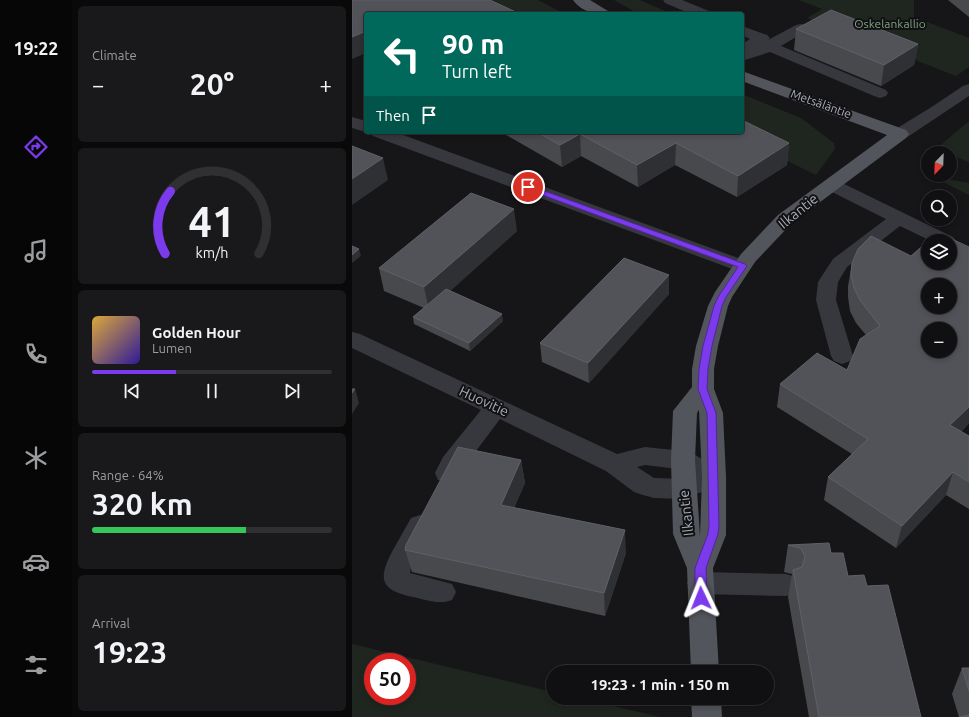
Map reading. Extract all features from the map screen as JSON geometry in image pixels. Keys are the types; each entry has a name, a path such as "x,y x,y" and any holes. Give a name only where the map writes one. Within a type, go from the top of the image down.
{"main road":[{"path":"580,0 600,12"},
{"name":"Metsäläntie","path":"744,77 900,134"},
{"name":"Ilkantie","path":"700,576 713,534 714,477 711,413 703,389 703,369 707,346 722,297 748,258 785,219 900,134"},
{"name":"Ilkantie","path":"703,389 685,411 682,460 686,534 700,576 705,665"},
{"path":"706,705 707,717"}],"street":[{"path":"670,0 699,12"},
{"path":"744,55 760,51 801,28"},
{"path":"744,31 762,38 747,47 744,53"},
{"path":"769,46 880,93"},
{"name":"Ilkantie","path":"900,134 936,112 969,89"},
{"path":"352,122 364,126"},
{"path":"384,134 742,266"},
{"path":"832,185 932,234"},
{"path":"842,356 826,300 828,282 840,262 899,218"},
{"name":"Huovitie","path":"352,339 615,464 643,485 654,488 684,489 714,477"},
{"path":"442,592 404,584 396,577 398,567 452,464 496,407"},
{"path":"615,464 645,456 682,460 714,477"},
{"path":"700,576 786,584"}],"green space":[{"path":"458,0 538,0 561,12 483,12"},
{"path":"614,0 640,0 667,12 635,12"},
{"name":"Oskelankallio","path":"799,0 914,0 914,17 969,38 969,67 956,76 807,18 822,9"},
{"path":"744,95 801,118 834,143 835,149 816,175 732,134 744,134"},
{"path":"969,121 969,162 957,158 957,146 940,146"},
{"path":"957,181 969,183 969,195 943,182 957,182"},
{"path":"352,644 390,653 364,653 364,705 416,705 416,659 546,690 546,705 609,705 660,717 352,717"}],"building":[{"path":"352,0 490,0 516,12 364,12 364,32 352,37"},
{"path":"831,10 918,44 884,65 796,29"},
{"path":"744,121 789,143 738,176 676,143 637,165 580,134 744,134"},
{"path":"541,134 580,134 560,145"},
{"path":"352,146 383,158 352,179"},
{"path":"471,193 514,209 424,287 379,268"},
{"path":"871,236 911,256 921,247 921,270 957,270 957,241 969,247 969,407 950,425 969,436 969,482 953,472 902,526 828,477 868,439 780,384 817,353 847,370 860,339 880,326 860,300 854,288 851,274 852,263 858,249"},
{"path":"352,246 359,249 352,255"},
{"path":"624,258 669,275 588,363 540,343"},
{"path":"446,289 502,314 469,343 413,317"},
{"path":"458,447 521,460 501,505 625,530 604,593 405,550 406,545"},
{"path":"829,543 831,553 843,553 848,576 864,575 867,586 888,585 921,717 819,717 793,570 802,567 805,557 801,548 788,545"},
{"path":"962,668 969,668 969,691"}],"route":[{"path":"528,187 742,266 722,297 718,306 707,346 703,369 703,389 711,413 714,477 714,525 713,534 700,568 701,598"}]}
